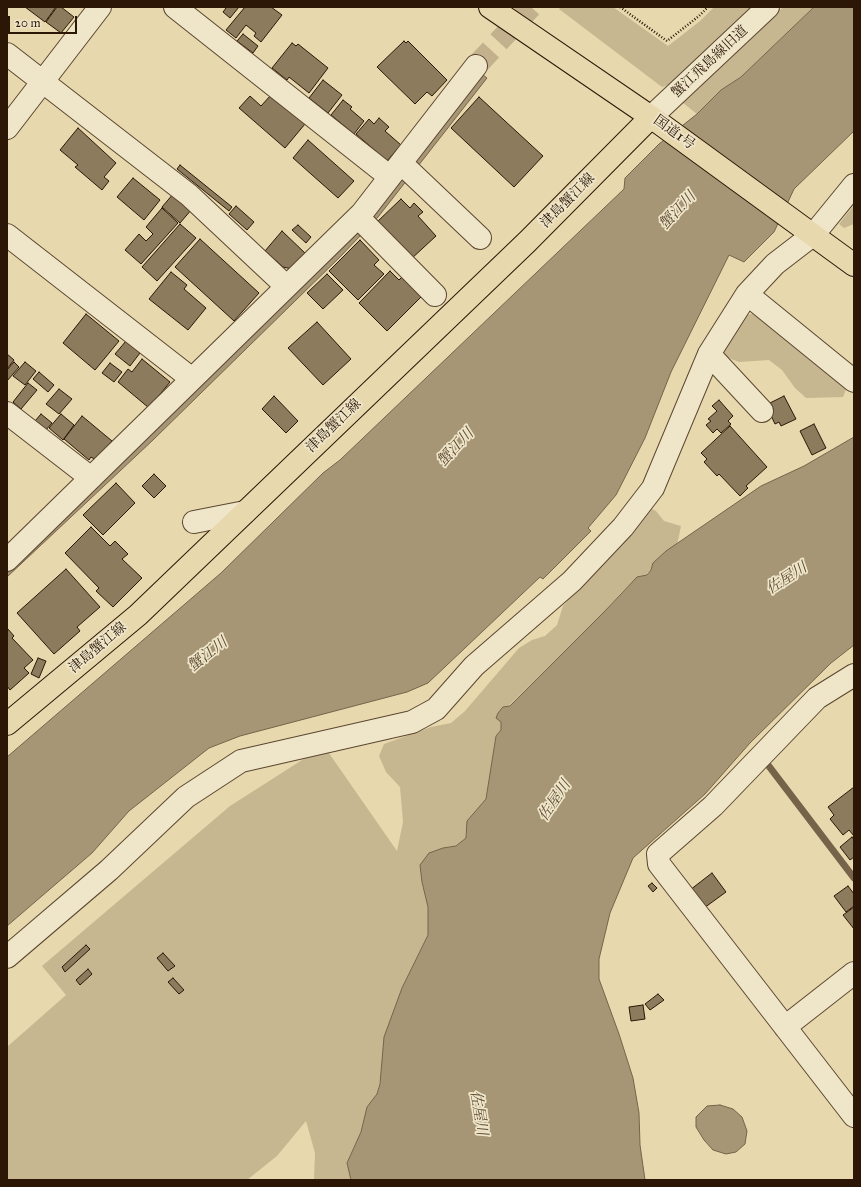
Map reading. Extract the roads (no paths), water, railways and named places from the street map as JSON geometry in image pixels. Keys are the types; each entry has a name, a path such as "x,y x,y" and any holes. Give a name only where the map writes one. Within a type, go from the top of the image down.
{"main road":[{"name":"国道1号","path":"490,7 651,117 814,234 854,265"},
{"name":"津島蟹江線","path":"7,724 138,615 527,242 651,117"}],"street":[{"path":"7,128 100,7"},
{"path":"175,7 402,171 480,238"},
{"name":"蟹江飛島線旧道","path":"651,117 768,7"},
{"path":"7,54 189,195 286,286"},
{"path":"7,560 286,286 363,222 402,171 476,66"},
{"path":"7,957 109,870 186,797 241,760 412,722 436,709 474,666 572,581 623,527 653,488 709,354 747,294 775,264 814,234 854,185"},
{"path":"363,222 435,295"},
{"path":"7,235 192,379"},
{"path":"747,294 854,381"},
{"path":"709,354 762,412"},
{"path":"7,414 91,478"},
{"path":"194,522 245,512"},
{"path":"854,675 817,698 713,806 658,854 659,864 854,1116"},
{"path":"785,1026 854,973"}],"water":[{"name":"蟹江川","path":"814,7 854,7 854,131 794,189 774,232 744,262 729,255 671,372 645,438 616,495 588,528 591,531 543,579 540,577 428,683 407,692 240,736 209,748 129,811 92,853 7,926 7,757 221,573 323,473 340,460 624,189 625,178 659,144 697,114 721,90 741,77"},
{"path":"482,74 487,78 378,217 341,256 153,440 7,577 7,567"},
{"name":"佐屋川","path":"854,437 854,645 831,663 750,743 705,794 633,858 610,913 599,959 599,979 633,1078 639,1113 640,1145 645,1180 351,1180 347,1163 361,1132 367,1107 377,1094 380,1084 384,1037 402,988 428,935 428,907 422,882 420,865 429,853 443,848 456,846 466,838 467,821 486,799 496,736 501,730 501,722 496,718 498,713 503,707 510,706 637,577 647,575 651,570 653,563 666,551 761,486 804,466"},
{"path":"720,1105 733,1109 742,1117 747,1131 745,1144 736,1152 726,1154 713,1150 704,1140 696,1127 696,1117 707,1106"}],"waterway":[{"path":"765,761 854,878"}],"tunnel":[{"path":"476,66 531,7"}]}
